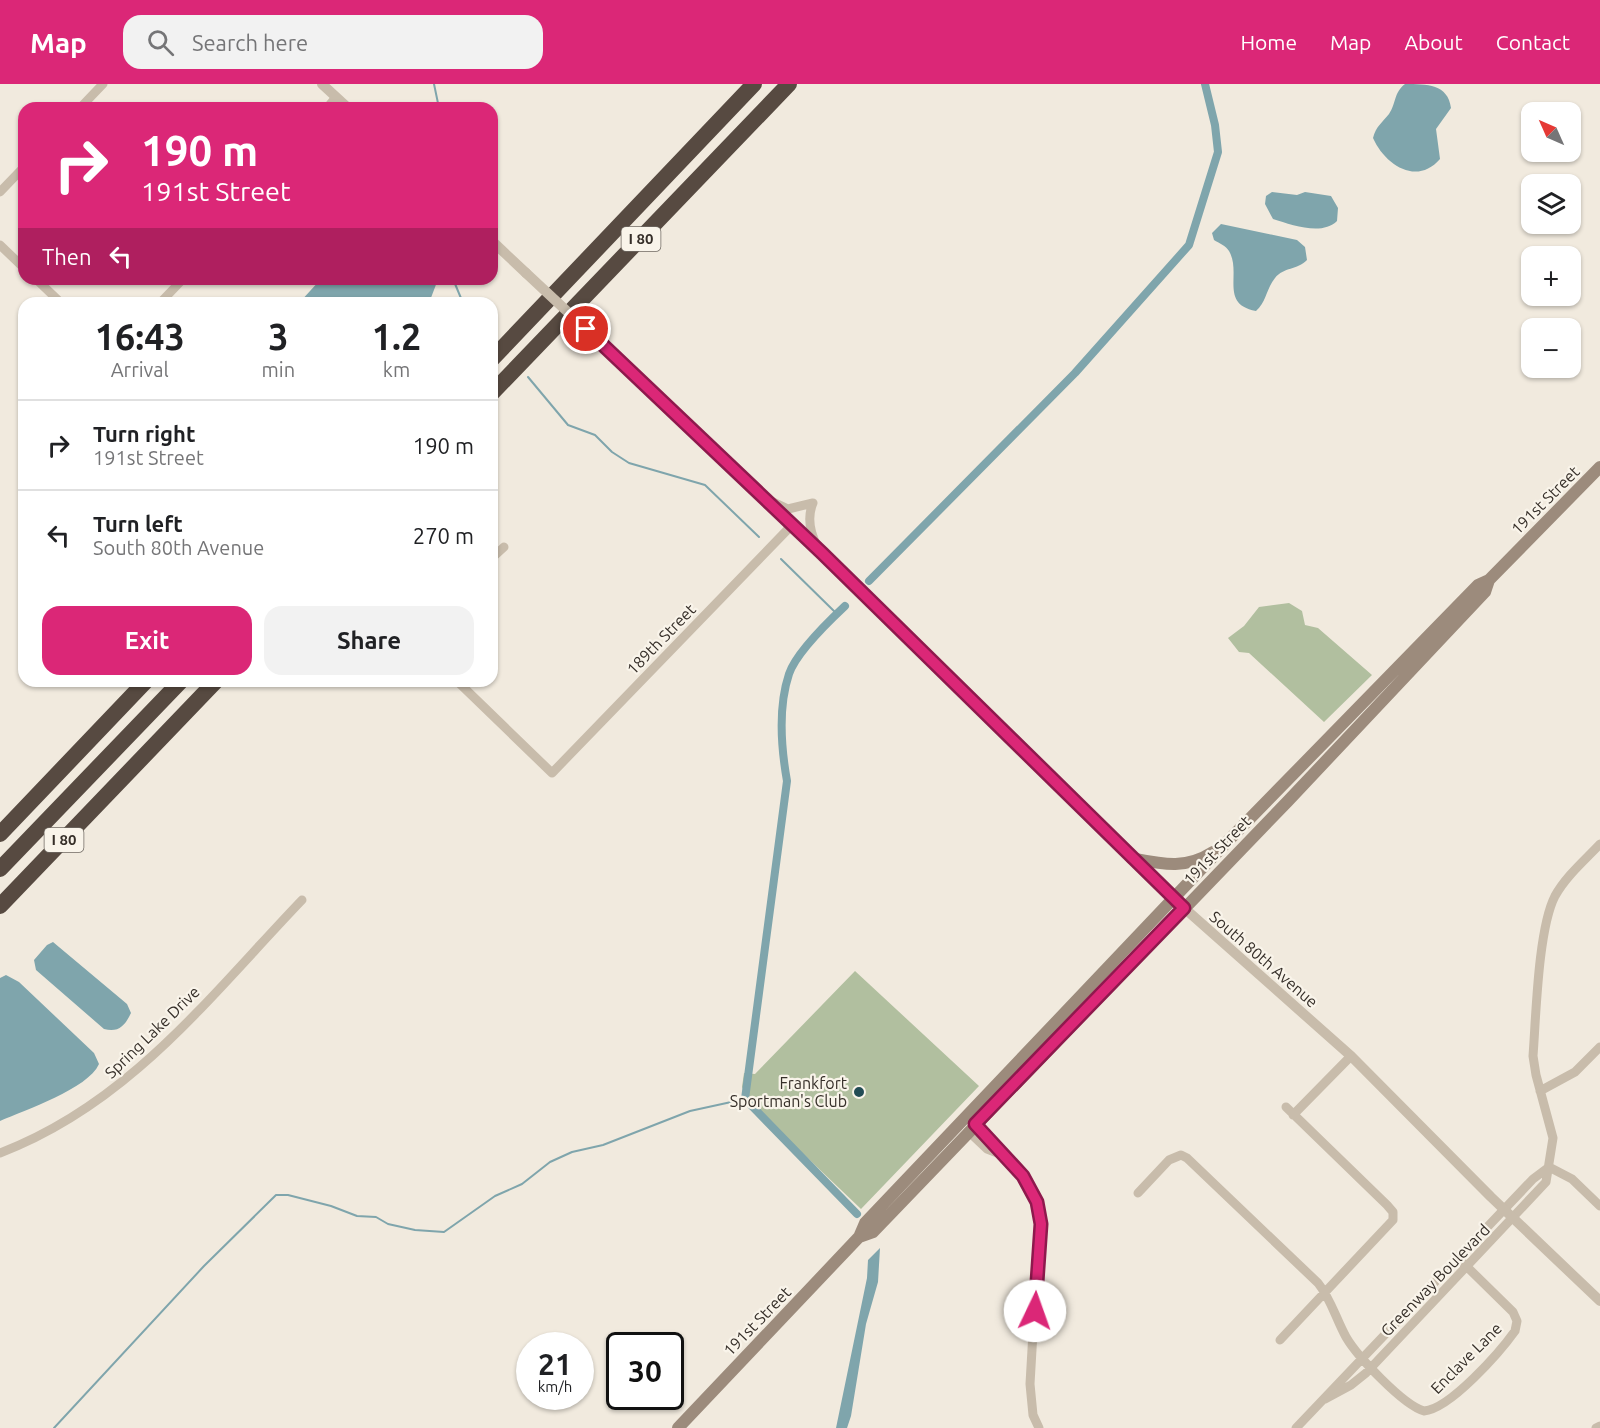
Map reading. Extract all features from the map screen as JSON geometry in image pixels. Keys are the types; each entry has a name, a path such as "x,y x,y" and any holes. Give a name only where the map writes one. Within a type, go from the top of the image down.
{"highway":[{"name":"I 80","path":"498,353 754,84"},
{"name":"I 80","path":"498,387 789,84"},
{"path":"498,346 525,325"},
{"path":"0,834 140,687"},
{"name":"I 80","path":"0,869 175,687"},
{"name":"I 80","path":"0,906 210,687"}],"main road":[{"name":"191st Street","path":"678,1428 859,1237 865,1223 1226,843 1478,585 1489,580 1600,467"},
{"name":"191st Street","path":"859,1237 873,1232 1184,908 1485,592 1489,580"},
{"path":"1131,858 1174,866 1188,864 1201,860 1226,843"}],"street":[{"path":"86,102 103,84"},
{"path":"322,84 341,102"},
{"path":"332,102 336,97"},
{"path":"0,192 18,173"},
{"path":"0,245 18,262"},
{"name":"South 80th Avenue","path":"498,247 822,553 1174,899 1351,1056 1600,1301"},
{"path":"42,285 55,297"},
{"path":"166,297 177,285"},
{"path":"761,496 788,509 813,503 809,513 812,537 822,553"},
{"name":"189th Street","path":"463,687 552,773 792,525"},
{"path":"498,552 504,547"},
{"name":"Greenway Boulevard","path":"1325,1399 1352,1385 1372,1367 1543,1187 1549,1176 1553,1138 1533,1056 1546,922 1563,884 1600,844"},
{"name":"Spring Lake Drive","path":"0,1153 58,1128 129,1078 302,900"},
{"path":"1540,1091 1567,1078 1600,1047"},
{"path":"1293,1115 1351,1056"},
{"path":"1280,1340 1393,1220 1393,1212 1286,1107"},
{"path":"972,1128 987,1149 1000,1154 1031,1188 1040,1212 1030,1384 1033,1415 1039,1428"},
{"path":"1138,1193 1169,1160 1181,1155 1187,1158 1326,1292"},
{"path":"1549,1167 1572,1179 1600,1206"},
{"name":"Greenway Boulevard","path":"1296,1428 1458,1258 1549,1167"},
{"name":"Enclave Lane","path":"1326,1292 1345,1335 1363,1358 1410,1404 1424,1411 1442,1405 1480,1369 1510,1337 1517,1321 1508,1306 1458,1258"},
{"path":"1304,1420 1311,1427"}],"green space":[{"path":"1289,603 1302,611 1305,625 1318,628 1372,675 1324,722 1249,653 1239,652 1228,638 1244,626 1259,607"},
{"name":"Frankfort Sportman's Club","path":"855,971 979,1086 861,1209 749,1102 742,1087 744,1073 755,1074"}],"water":[{"path":"1405,84 1428,85 1441,90 1446,94 1451,108 1436,129 1440,159 1422,171 1402,169 1393,164 1378,148 1373,138 1389,114 1401,87"},
{"path":"1272,192 1297,195 1305,192 1331,196 1338,208 1337,221 1315,229 1273,219 1265,204 1266,196"},
{"path":"1221,224 1297,240 1305,247 1307,260 1275,278 1256,311 1238,302 1235,295 1234,269 1229,251 1214,240 1212,233"},
{"path":"316,285 436,285 431,297 304,297"},
{"path":"53,942 127,1004 131,1013 126,1022 117,1029 104,1029 36,970 34,960 47,945"},
{"path":"6,975 19,982 94,1053 99,1064 93,1073 69,1090 0,1121 0,978"},
{"path":"880,1248 878,1282 866,1324 851,1416 847,1428 836,1428 867,1278 868,1260"}],"waterway":[{"path":"434,84 438,102"},
{"path":"869,581 1075,373 1189,245 1218,152 1215,125 1205,84"},
{"path":"456,285 460,297"},
{"path":"528,377 568,425 595,435 612,452 629,463 705,485 759,537"},
{"path":"781,559 837,614"},
{"path":"845,606 798,657 789,674 783,700 783,755 787,781 745,1099 857,1214"},
{"path":"54,1428 204,1266 276,1195 288,1195 331,1206 357,1216 376,1217 388,1224 415,1230 444,1232 495,1196 522,1184 550,1162 572,1152 603,1145 690,1111 745,1099"}],"place":[{"name":"Frankfort Sportman's Club","path":"859,1092"}],"route":[{"path":"586,329 822,553 1184,908 975,1124 994,1142 1000,1154 1023,1176 1037,1202 1041,1224 1035,1311"}]}
